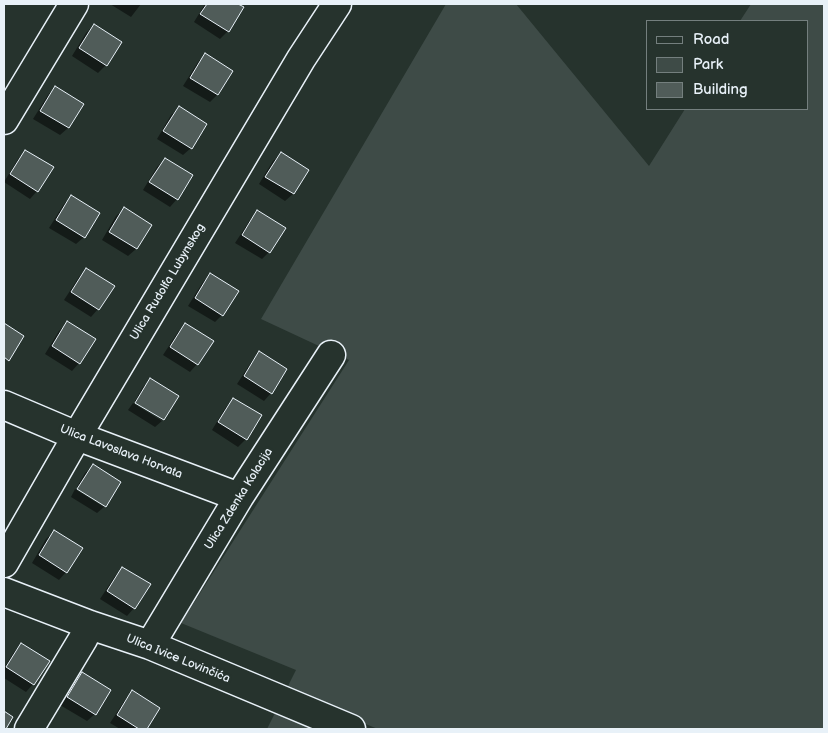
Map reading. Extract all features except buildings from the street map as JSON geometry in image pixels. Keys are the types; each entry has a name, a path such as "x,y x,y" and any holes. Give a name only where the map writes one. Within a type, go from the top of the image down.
{"street":[{"path":"4,120 74,4"},
{"name":"Ulica Rudolfa Lubynskog","path":"4,563 77,436 301,59 337,4"},
{"name":"Ulica Zdenka Kolacija","path":"150,645 239,497 331,355"},
{"name":"Ulica Lavoslava Horvata","path":"4,405 77,436 239,497"},
{"name":"Ulica Ivice Lovinčića","path":"4,592 90,625 150,645 350,729"},
{"path":"29,729 90,625"}],"green space":[{"path":"446,4 516,4 649,166 684,110 808,110 808,20 741,20 751,4 824,4 824,729 378,729 285,692 296,670 181,623 349,360 261,319"},
{"path":"278,707 331,729 267,729"}]}
